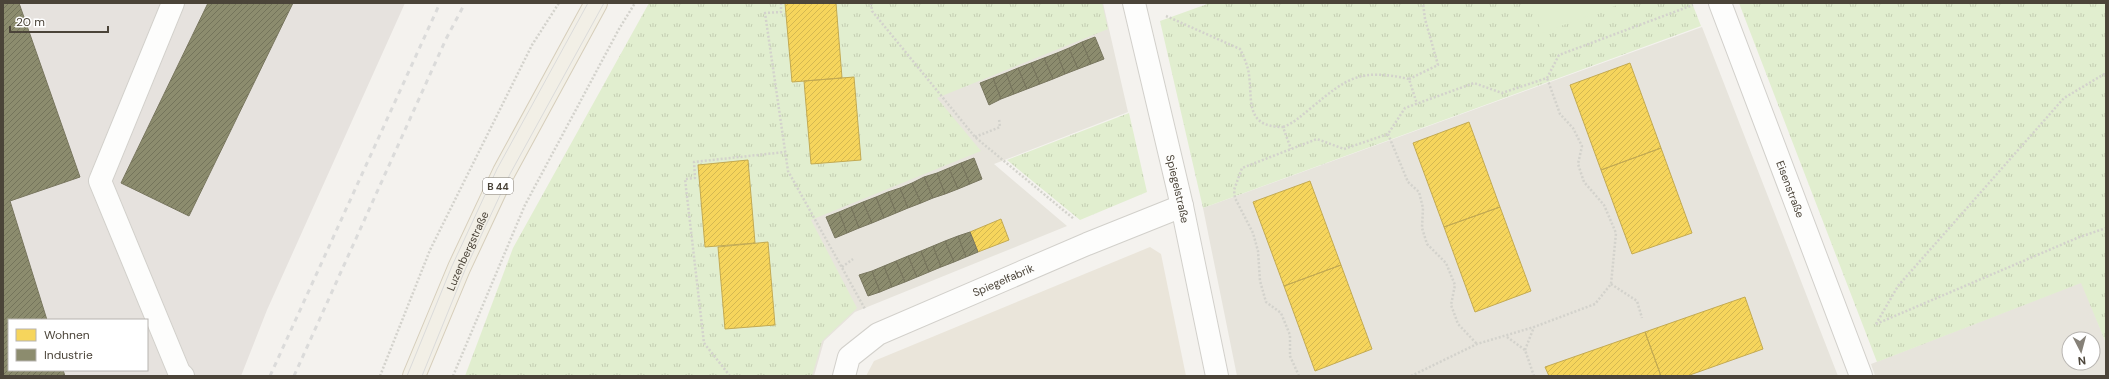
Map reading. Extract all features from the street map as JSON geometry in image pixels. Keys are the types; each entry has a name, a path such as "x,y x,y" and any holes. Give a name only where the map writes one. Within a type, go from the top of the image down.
{"main road":[{"name":"Luzenbergstraße","path":"414,376 459,268 504,172 596,3"}],"street":[{"path":"173,3 100,180 179,372 183,376"},
{"name":"Spiegelstraße","path":"1134,3 1182,206 1217,376"},
{"name":"Eisenstraße","path":"1720,3 1861,376"},
{"name":"Spiegelfabrik","path":"844,376 849,357 878,334 1087,244 1182,206"}],"path":[{"path":"453,376 525,205 619,29 635,3"},
{"path":"781,3 782,12 765,13 788,171 878,334"},
{"path":"871,3 872,11 975,137 1077,222 1087,244"},
{"path":"1163,15 1240,49 1248,70 1252,110 1262,122 1272,127 1283,127 1292,124 1337,87 1352,78 1392,75 1409,79 1438,65 1425,19 1423,3"},
{"path":"1411,376 1477,344 1534,328 1595,304 1611,284 1616,233 1604,205 1584,182 1578,164 1582,146 1573,128 1560,114 1547,78 1558,54 1698,3"},
{"path":"1876,324 1898,286 2064,98 2106,73"},
{"path":"1299,376 1290,356 1290,334 1281,312 1266,302 1260,281 1258,251 1253,233 1238,206 1234,190 1242,168 1317,139 1344,149 1388,134 1405,108 1474,83 1502,93 1547,78"},
{"path":"1409,79 1417,104"},
{"path":"975,137 1000,127 999,119"},
{"path":"1283,127 1291,149"},
{"path":"1388,134 1408,182 1419,192 1423,208 1422,228 1427,244 1446,264 1455,285 1451,305 1458,324 1477,344"},
{"path":"730,376 704,343 685,179 695,178 694,162 785,152"},
{"path":"1846,336 2070,241 2106,228"},
{"path":"842,268 853,259"},
{"path":"1611,284 1637,301 1642,318"},
{"path":"1525,350 1534,328"},
{"path":"1507,336 1525,350 1534,376"}],"shaded area":[{"path":"3,3 405,3 267,310 241,376 3,376"},
{"path":"682,3 1103,3 1128,112 994,164 1067,226 855,312 824,341 814,376 493,376"},
{"path":"1702,27 1838,376 1237,376 1203,208"},
{"path":"1150,247 1161,254 1186,376 866,376 874,361"},
{"path":"2082,282 2106,343 2106,376 1875,376 1871,364"}],"green space":[{"path":"649,3 1102,3 1108,29 937,98 981,151 811,220 857,308 822,341 812,376 465,376 513,248"},
{"path":"1210,3 1692,3 1701,26 1203,208 1160,21"},
{"path":"1531,3 1623,3 1542,33"},
{"path":"1739,3 2106,3 2106,343 2081,283 1877,362"},
{"path":"1129,113 1147,192 1080,220 1007,160"}],"building: Wohnen":[{"path":"785,3 836,3 842,78 792,82"},
{"path":"1630,63 1661,148 1601,170 1570,85"},
{"path":"854,77 861,160 811,164 804,81"},
{"path":"1469,122 1500,207 1444,227 1413,143"},
{"path":"1661,148 1692,233 1632,254 1601,170"},
{"path":"748,160 755,243 705,247 698,165"},
{"path":"1310,181 1341,265 1284,286 1253,202"},
{"path":"1500,207 1531,291 1475,312 1444,227"},
{"path":"1001,219 1009,240 978,252 970,232"},
{"path":"768,242 775,325 725,329 718,247"},
{"path":"1341,265 1372,349 1315,371 1284,286"},
{"path":"1745,297 1763,349 1687,376 1661,376 1645,332"},
{"path":"1645,332 1661,376 1549,376 1545,367"}],"building: Industrie":[{"path":"3,3 19,3 80,177 10,201 47,319 8,319 8,371 63,371 65,376 3,376"},
{"path":"208,3 293,3 189,216 121,183"},
{"path":"1095,37 1104,59 1091,64 1082,42"},
{"path":"1082,42 1091,64 1078,69 1069,48"},
{"path":"1069,48 1078,69 1065,74 1057,53"},
{"path":"1057,53 1065,74 1053,79 1044,58"},
{"path":"1044,58 1053,79 1040,84 1031,63"},
{"path":"1031,63 1040,84 1027,89 1018,68"},
{"path":"1018,68 1027,89 1014,94 1006,73"},
{"path":"1006,73 1014,94 1001,99 993,78"},
{"path":"993,78 1001,99 989,105 980,83"},
{"path":"974,158 982,179 970,184 961,163"},
{"path":"961,163 970,184 958,189 949,168"},
{"path":"949,168 958,189 945,194 937,173"},
{"path":"937,173 945,194 933,198 924,177"},
{"path":"924,177 933,198 921,203 912,183"},
{"path":"912,183 921,203 908,208 900,188"},
{"path":"900,188 908,208 896,213 888,192"},
{"path":"888,192 896,213 884,218 876,197"},
{"path":"876,197 884,218 872,223 863,202"},
{"path":"863,202 872,223 859,228 851,207"},
{"path":"851,207 859,228 847,233 839,212"},
{"path":"839,212 847,233 835,238 826,217"},
{"path":"970,232 978,252 966,257 958,236"},
{"path":"958,236 966,257 954,262 945,241"},
{"path":"945,241 954,262 941,267 933,246"},
{"path":"933,246 941,267 929,272 921,251"},
{"path":"921,251 929,272 917,277 908,256"},
{"path":"908,256 917,277 905,282 896,261"},
{"path":"896,261 905,282 892,287 884,266"},
{"path":"884,266 892,287 880,292 872,271"},
{"path":"872,271 880,292 868,296 859,275"}],"tram line":[{"path":"407,376 452,266 497,169 588,3"},
{"path":"422,376 465,270 510,174 604,3"}],"railway":[{"path":"270,376 440,3"},
{"path":"294,376 446,39 465,3"}]}
